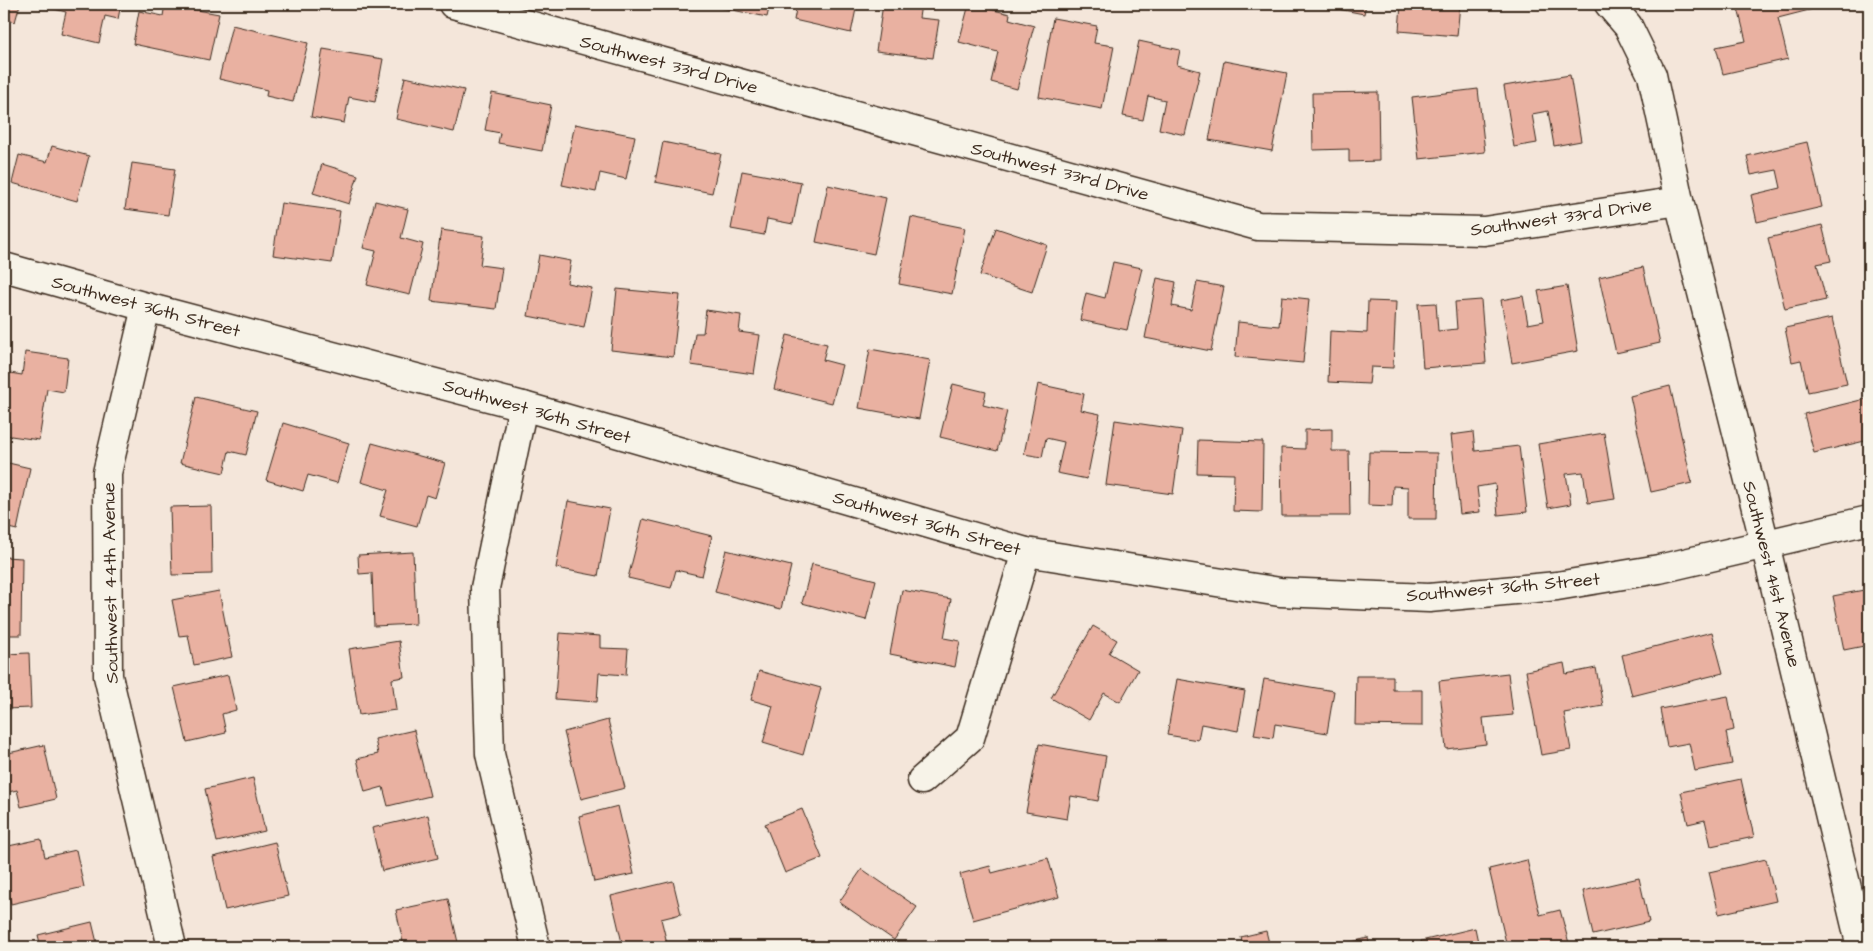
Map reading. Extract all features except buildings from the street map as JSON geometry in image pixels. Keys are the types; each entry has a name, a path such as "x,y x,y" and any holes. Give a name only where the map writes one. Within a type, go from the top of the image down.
{"street":[{"name":"Southwest 33rd Drive","path":"453,4 1258,226 1484,231 1680,201"},
{"name":"Southwest 41st Avenue","path":"1609,4 1628,26 1652,75 1680,201 1765,544 1860,947"},
{"name":"Southwest 36th Street","path":"4,266 146,307 523,406 1026,552 1280,592 1429,598 1557,586 1659,569 1869,520"},
{"name":"Southwest 44th Avenue","path":"146,307 107,473 108,676 172,947"},
{"path":"523,406 485,588 490,754 536,947"},
{"path":"922,780 970,738 1026,552"}]}
